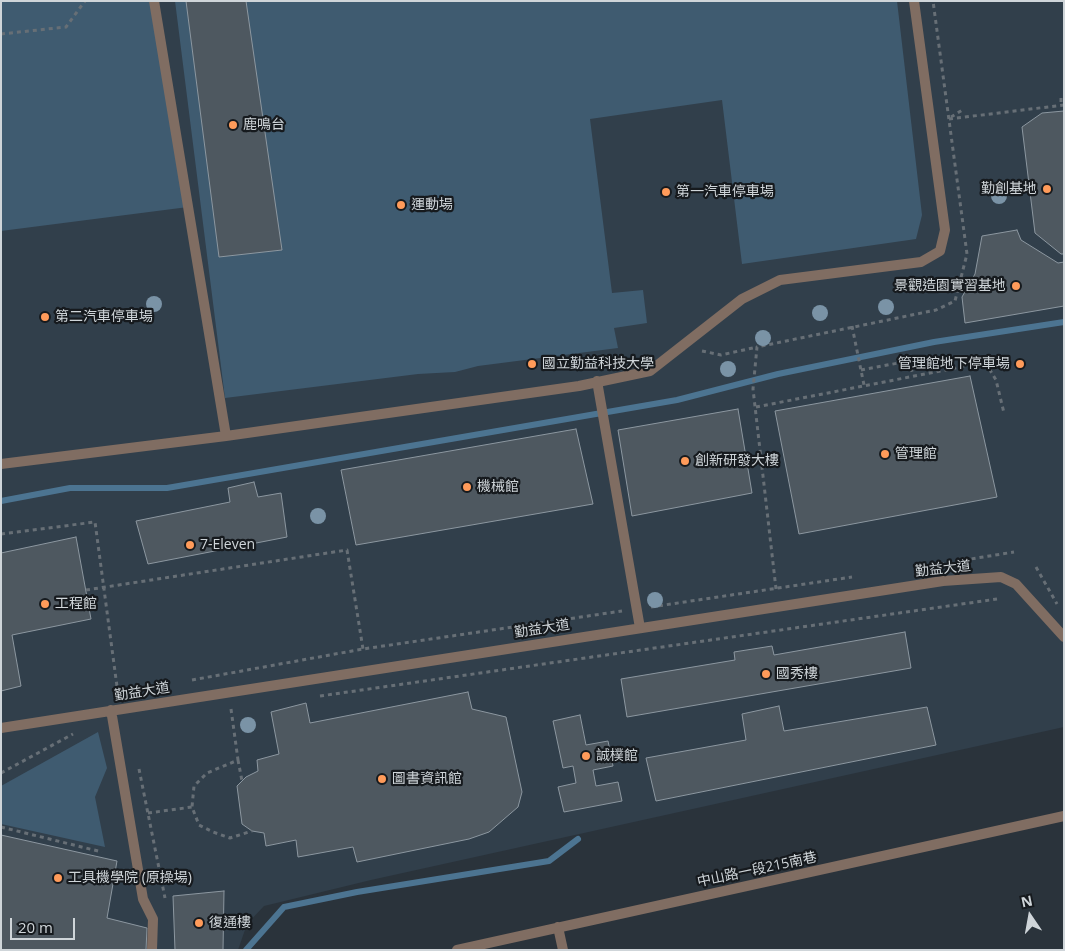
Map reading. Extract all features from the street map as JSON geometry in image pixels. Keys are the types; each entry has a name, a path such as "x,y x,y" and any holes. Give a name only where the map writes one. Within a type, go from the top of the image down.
{"street":[{"path":"154,1 226,436"},
{"path":"1,464 226,436 579,386 650,370 742,298 780,280 921,262 940,251 945,230 914,1"},
{"path":"597,381 640,628"},
{"name":"勤益大道","path":"1,728 943,581 1002,577 1016,584 1064,637"},
{"path":"111,710 143,899 153,919 152,950"},
{"name":"中山路一段215南巷","path":"457,950 777,881 1064,816"},
{"path":"558,927 564,950"}],"path":[{"path":"1,34 66,27 85,1"},
{"path":"702,351 721,355 852,326 936,310 955,301 967,254 933,1"},
{"path":"949,119 1063,105 1061,98"},
{"path":"949,119 964,109"},
{"path":"852,326 864,385"},
{"path":"757,347 752,388 756,407 776,589"},
{"path":"861,370 909,361 913,375"},
{"path":"756,407 913,375 971,365 986,365 996,380 1004,414"},
{"path":"1,534 96,522 118,694 109,695"},
{"path":"86,590 347,550 363,649"},
{"path":"938,564 1014,552"},
{"path":"1036,568 1059,607"},
{"path":"187,681 363,649 862,576"},
{"path":"319,696 997,599"},
{"path":"221,711 240,708"},
{"path":"230,709 242,781"},
{"path":"1,773 78,731 59,734"},
{"path":"238,760 207,773 194,786 192,807 199,825 213,832 230,838 252,831"},
{"path":"138,764 165,898"},
{"path":"148,813 192,807"},
{"path":"1,827 102,852"}],"shaded area":[{"name":"國立勤益科技大學","path":"1,1 1064,1 1064,727 371,880 264,906 247,924 238,950 1,950"},
{"path":"1,1 154,1 188,207 1,231"},
{"name":"運動場","path":"175,1 897,1 922,215 916,239 742,264 722,100 590,119 612,293 643,290 647,323 614,328 618,348 478,366 455,372 418,374 225,398"},
{"path":"98,732 107,768 95,797 105,847 1,824 1,786"}],"building":[{"name":"鹿鳴台","path":"186,1 246,1 282,250 219,257"},
{"name":"勤創基地","path":"1064,111 1064,254 1061,254 1035,233 1022,127 1042,113"},
{"name":"景觀造園實習基地","path":"1017,230 1021,240 1058,263 1064,262 1064,306 965,323 962,297 975,274 982,236"},
{"name":"管理館","path":"970,376 997,497 799,534 775,411"},
{"name":"創新研發大樓","path":"738,409 752,493 632,516 618,430"},
{"name":"機械館","path":"576,429 593,504 356,545 341,470"},
{"path":"254,482 258,497 281,493 287,537 148,564 136,521 230,502 228,488"},
{"name":"工程館","path":"76,537 91,619 12,635 21,686 1,691 1,553"},
{"name":"國秀樓","path":"905,632 911,668 627,717 621,679 735,660 734,652 772,646 774,655"},
{"name":"圖書資訊館","path":"468,692 472,709 506,717 522,792 518,807 489,832 469,839 357,862 353,847 298,857 296,840 266,846 264,833 252,831 242,824 237,786 246,777 258,771 257,760 279,754 271,712 306,703 310,723"},
{"path":"779,706 784,731 927,707 936,745 656,801 646,758 746,740 742,714"},
{"name":"誠樸館","path":"580,715 586,745 608,741 613,766 593,770 596,786 618,782 622,801 564,812 558,787 576,783 573,766 563,768 553,721"},
{"name":"工具機學院 (原操場)","path":"1,835 117,861 107,918 147,928 146,950 1,950"},
{"name":"復通樓","path":"224,891 223,950 175,950 173,896"}],"waterway":[{"path":"1,501 70,488 167,488 677,400 778,374 934,342 1064,322"},
{"path":"246,950 284,907 357,892 549,861 578,839"}],"place":[{"name":"鹿鳴台","path":"233,125"},
{"name":"勤創基地","path":"1047,189"},
{"name":"第一汽車停車場","path":"666,192"},
{"name":"運動場","path":"401,205"},
{"name":"景觀造園實習基地","path":"1016,286"},
{"name":"第二汽車停車場","path":"45,317"},
{"name":"國立勤益科技大學","path":"532,364"},
{"name":"管理館地下停車場","path":"1020,364"},
{"name":"管理館","path":"885,454"},
{"name":"創新研發大樓","path":"685,461"},
{"name":"機械館","path":"467,487"},
{"name":"7-Eleven","path":"190,545"},
{"name":"工程館","path":"45,604"},
{"name":"國秀樓","path":"766,674"},
{"name":"誠樸館","path":"586,756"},
{"name":"圖書資訊館","path":"382,779"},
{"name":"工具機學院 (原操場)","path":"58,878"},
{"name":"復通樓","path":"199,923"}]}
